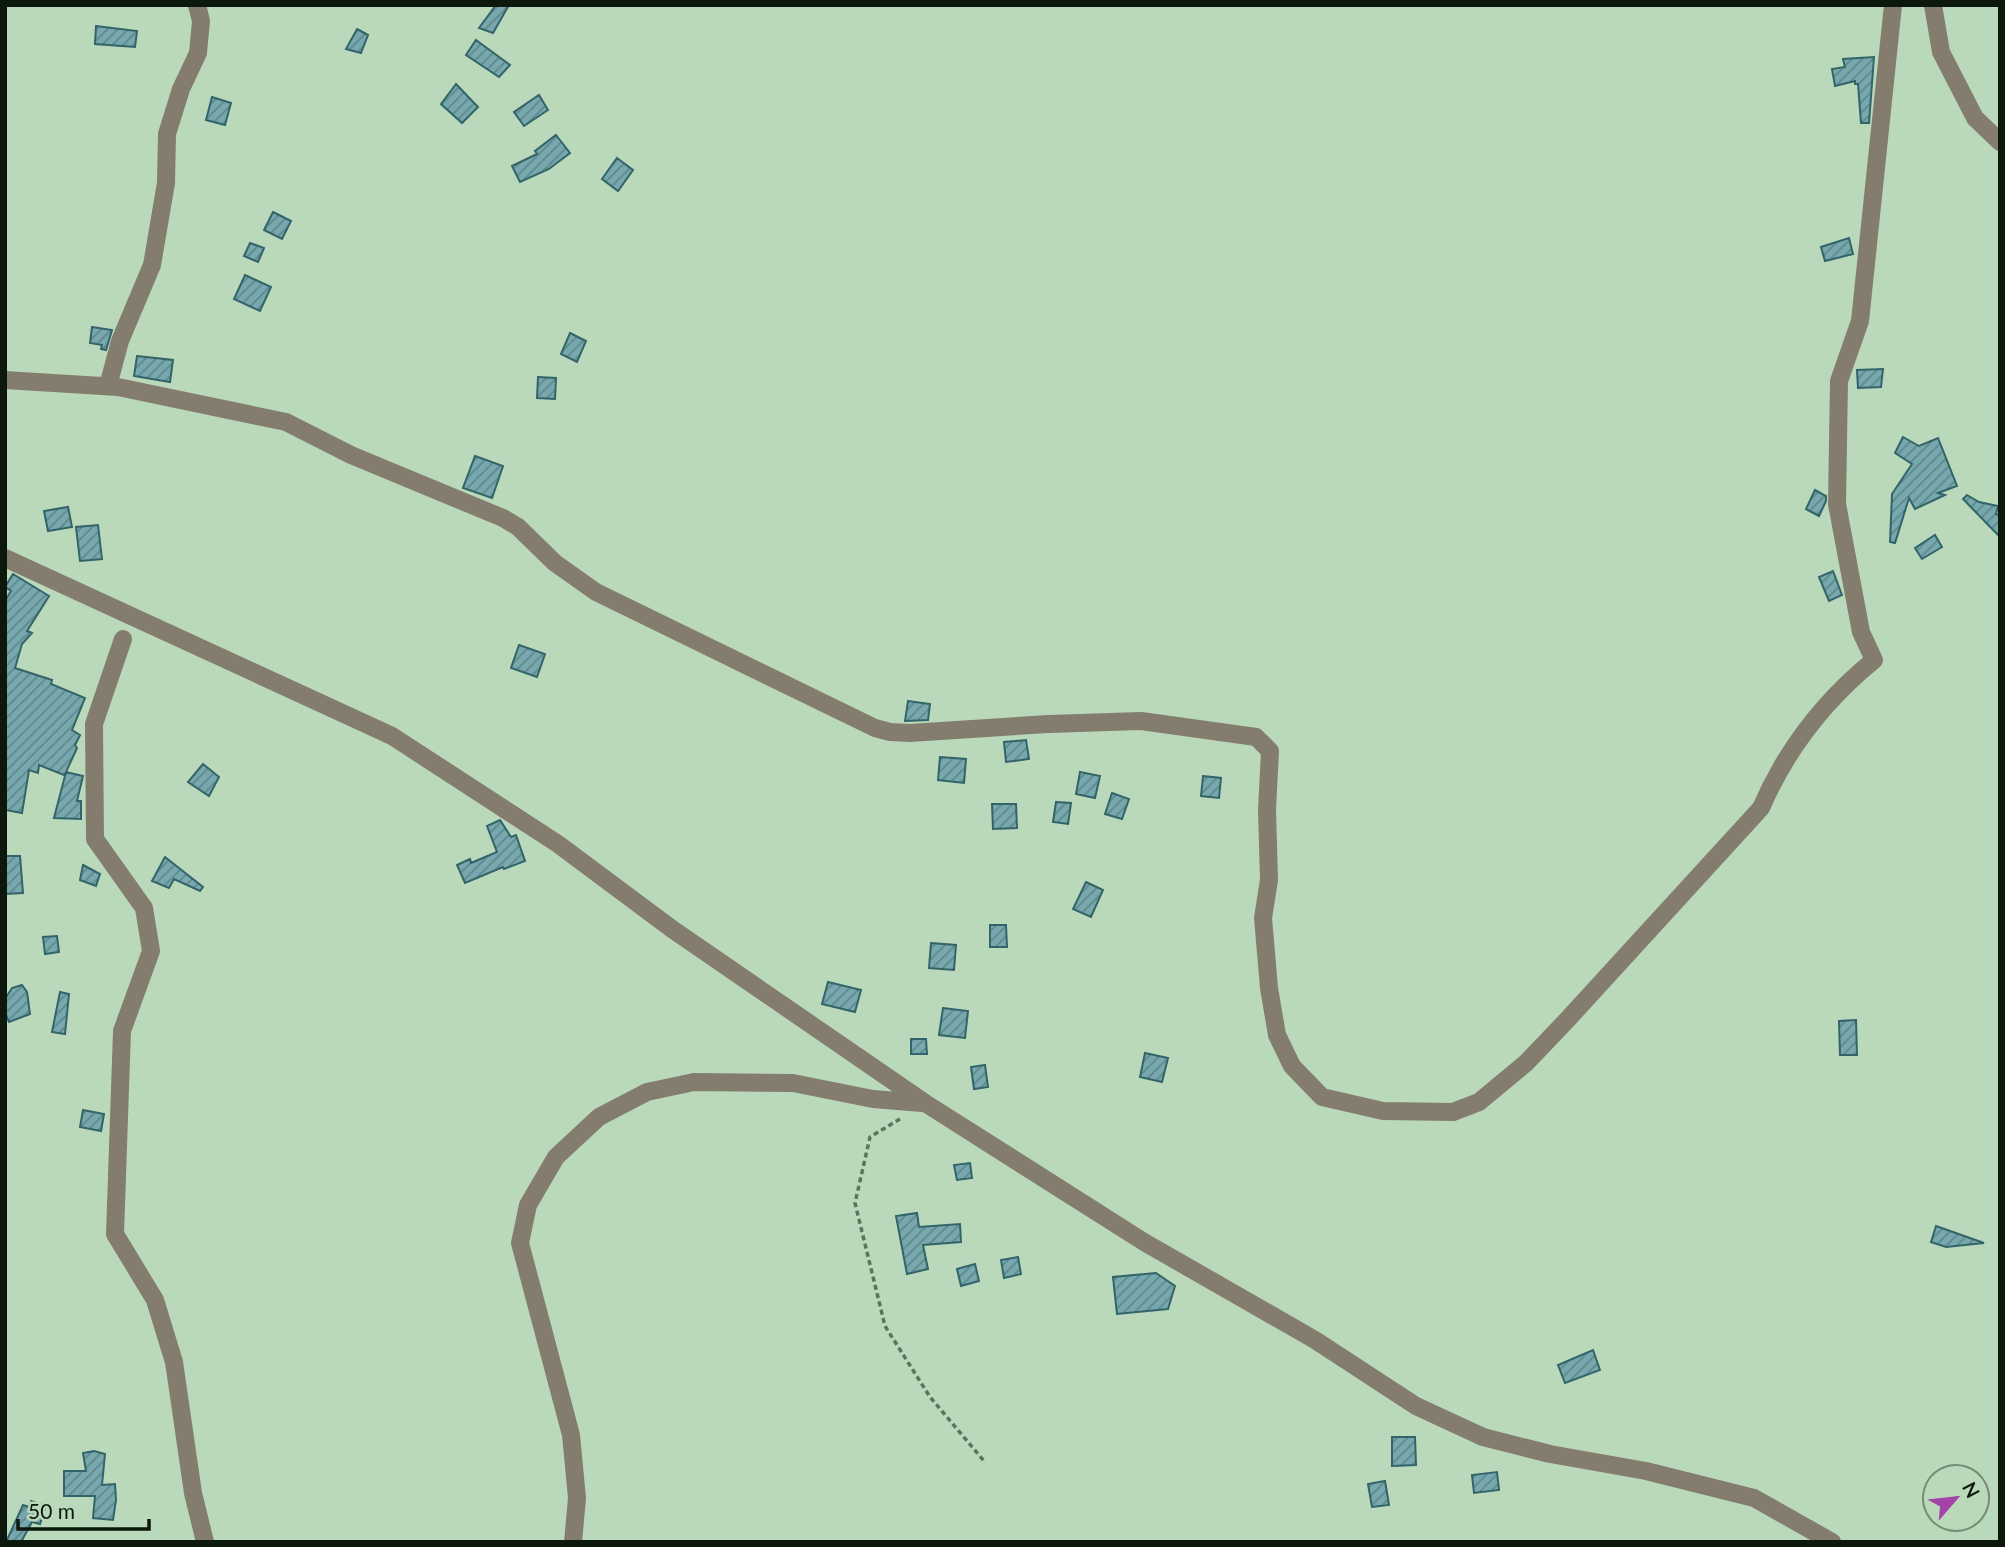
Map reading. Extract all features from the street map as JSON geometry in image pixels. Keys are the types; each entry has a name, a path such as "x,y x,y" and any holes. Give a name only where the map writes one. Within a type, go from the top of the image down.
{"street":[{"path":"108,386 120,341 152,265 166,183 167,134 181,89 198,53 201,21 197,5"},
{"path":"5,380 108,386 286,422 351,455 503,518 518,527 555,563 596,592 875,728 910,733 1141,721 1256,737 1270,751 1266,810 1269,880 1263,918 1269,988 1277,1035 1292,1066 1322,1097 1383,1111 1453,1112 1479,1102 1526,1063 1616,969 1760,807 1772,781 1805,730 1848,681 1874,660 1861,632 1837,504 1839,381 1860,321 1893,5"},
{"path":"1933,5 1941,52 1975,118 2000,142"},
{"path":"5,558 392,736 558,844 671,929 925,1104 1144,1242 1315,1340 1416,1406 1483,1437 1550,1454 1646,1471 1754,1498 1832,1542"},
{"path":"123,639 94,724 95,839 144,908 151,951 122,1031 115,1234 155,1300 174,1362 193,1493 205,1542"},
{"path":"573,1542 577,1497 571,1435 520,1243 528,1205 556,1157 599,1117 647,1092 694,1082 793,1083 873,1099 925,1104"}],"path":[{"path":"925,1104 870,1137 855,1203 886,1326 930,1397 984,1461"}],"building":[{"path":"496,5 509,5 493,33 479,28"},
{"path":"96,26 137,31 135,47 95,44"},
{"path":"357,29 368,35 361,53 346,49"},
{"path":"476,40 510,65 499,77 466,55"},
{"path":"1874,57 1869,123 1861,123 1858,84 1855,84 1855,81 1835,86 1832,69 1845,67 1843,59"},
{"path":"456,84 478,107 462,123 441,104"},
{"path":"539,95 548,110 524,126 514,112"},
{"path":"212,97 231,103 225,125 206,120"},
{"path":"556,135 570,153 549,169 520,182 512,166 537,154 535,151"},
{"path":"617,158 633,170 618,191 602,179"},
{"path":"273,212 291,221 282,239 264,230"},
{"path":"1849,238 1853,254 1825,261 1821,247"},
{"path":"250,243 264,248 258,262 244,256"},
{"path":"245,275 271,287 260,311 234,299"},
{"path":"92,327 112,330 106,350 101,349 102,345 90,343"},
{"path":"570,333 586,341 577,362 561,354"},
{"path":"137,356 173,360 170,382 134,376"},
{"path":"1883,369 1881,387 1858,388 1857,370"},
{"path":"538,377 556,378 555,399 537,398"},
{"path":"1903,437 1919,446 1938,438 1957,486 1938,493 1945,495 1915,509 1909,498 1895,543 1890,542 1892,494 1912,464 1895,453"},
{"path":"475,456 503,466 492,498 463,488"},
{"path":"1815,490 1826,496 1819,516 1806,509"},
{"path":"1967,495 1979,502 1998,506 1996,514 2000,516 2000,537 1963,499"},
{"path":"68,507 72,527 48,531 44,511"},
{"path":"98,525 102,559 80,561 76,527"},
{"path":"1935,535 1942,547 1922,559 1915,548"},
{"path":"1833,571 1842,595 1829,601 1819,577"},
{"path":"13,574 49,596 27,631 32,633 22,644 15,668 52,680 51,684 85,698 72,730 80,735 75,745 77,748 66,772 64,775 39,765 38,773 29,770 22,813 5,810 5,601 11,591 5,587"},
{"path":"519,645 545,654 537,677 511,668"},
{"path":"908,701 930,704 928,720 905,721"},
{"path":"1026,740 1029,759 1006,762 1004,742"},
{"path":"940,757 966,759 964,783 938,780"},
{"path":"203,764 219,777 209,796 188,782"},
{"path":"66,772 83,776 77,801 81,801 81,819 54,818"},
{"path":"1080,772 1100,776 1095,798 1076,794"},
{"path":"1203,776 1221,778 1219,798 1201,796"},
{"path":"1112,793 1129,799 1122,819 1105,814"},
{"path":"1056,802 1071,803 1068,824 1053,822"},
{"path":"992,804 1016,804 1017,828 993,829"},
{"path":"500,820 511,837 516,835 525,861 465,883 457,865 470,859 471,863 497,852 487,826"},
{"path":"5,856 20,856 23,893 5,894"},
{"path":"165,857 203,887 200,891 174,879 169,888 152,881"},
{"path":"83,865 100,874 96,886 80,880"},
{"path":"1086,882 1103,890 1091,917 1073,909"},
{"path":"990,925 1006,925 1007,947 990,947"},
{"path":"57,936 59,952 45,954 43,937"},
{"path":"931,943 956,945 954,970 929,968"},
{"path":"828,982 861,990 855,1012 822,1004"},
{"path":"22,985 27,992 30,1014 9,1022 5,1013 5,999 12,988"},
{"path":"60,992 69,994 65,1034 52,1032"},
{"path":"943,1008 968,1011 965,1038 939,1035"},
{"path":"1856,1020 1857,1055 1840,1055 1839,1021"},
{"path":"911,1039 926,1039 927,1054 911,1054"},
{"path":"1145,1053 1168,1058 1162,1082 1140,1077"},
{"path":"985,1065 988,1087 974,1089 971,1067"},
{"path":"83,1110 104,1114 101,1131 80,1127"},
{"path":"970,1163 972,1178 957,1180 954,1165"},
{"path":"917,1213 919,1227 960,1224 961,1242 923,1245 928,1269 907,1274 896,1216"},
{"path":"1936,1226 1984,1243 1946,1247 1931,1242"},
{"path":"1018,1257 1021,1274 1004,1278 1001,1260"},
{"path":"975,1264 979,1281 961,1286 957,1269"},
{"path":"1156,1273 1175,1286 1168,1309 1117,1314 1113,1277"},
{"path":"1593,1350 1600,1370 1565,1383 1558,1365"},
{"path":"1392,1437 1415,1437 1416,1465 1392,1466"},
{"path":"94,1451 105,1454 102,1485 115,1484 113,1520 93,1518 95,1496 64,1496 64,1471 86,1471 83,1453"},
{"path":"1497,1472 1499,1490 1474,1493 1472,1475"},
{"path":"1385,1481 1389,1505 1372,1507 1368,1484"},
{"path":"31,1501 46,1506 40,1524 32,1522 21,1542 6,1542 23,1505 29,1507"}]}
